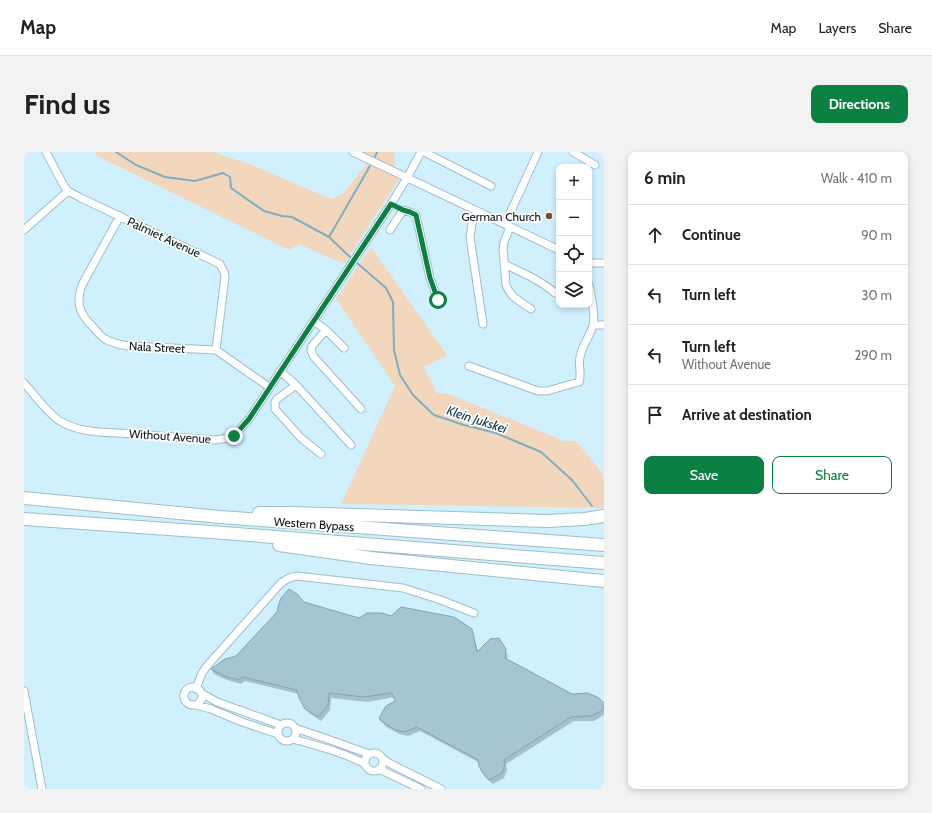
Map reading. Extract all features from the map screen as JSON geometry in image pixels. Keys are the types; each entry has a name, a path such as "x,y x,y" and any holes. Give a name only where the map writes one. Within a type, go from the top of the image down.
{"highway":[{"name":"Western Bypass","path":"24,498 220,517 604,545"},
{"path":"220,517 292,513 547,521 585,519 604,516"},
{"name":"Western Bypass","path":"24,519 604,562"},
{"path":"211,532 293,547 371,558 604,581"}],"street":[{"path":"24,230 68,191 46,152"},
{"path":"353,152 556,249"},
{"name":"Without Avenue","path":"24,384 49,412 68,425 80,429 215,440 234,436 249,419 314,321 391,204 421,152"},
{"path":"424,152 491,186"},
{"path":"531,309 514,297 507,289 503,249 508,226 538,152"},
{"path":"573,152 595,165"},
{"name":"Palmiet Avenue","path":"68,191 220,264 225,277 216,350"},
{"path":"391,204 416,215 430,278 438,300"},
{"path":"390,230 403,210"},
{"path":"477,211 472,224 470,237 483,324"},
{"name":"Nala Street","path":"120,216 78,293 81,312 87,322 104,338 116,344 129,346 216,350"},
{"path":"592,263 604,263"},
{"path":"504,264 536,280 555,293"},
{"path":"469,366 538,391 547,391 579,382 579,359 593,325 594,317 592,304"},
{"path":"314,321 326,330 344,348"},
{"path":"593,325 604,325"},
{"path":"326,330 314,343 312,353 361,409"},
{"path":"216,350 269,387"},
{"path":"280,371 296,385 352,445"},
{"path":"296,385 277,399 275,402 275,409 301,438 321,454"},
{"path":"196,705 201,699 198,691 202,673 206,666 281,583 292,577 297,576 403,588 438,599 474,613"},
{"path":"278,734 242,722 211,709 187,703 184,699 184,693 188,689 193,688 217,702 281,725 288,723 295,728 369,754 378,754 382,758 441,789"},
{"path":"24,691 42,789"},
{"path":"281,725 278,729 278,734 281,739 284,740 289,741 293,738 295,728"},
{"path":"293,738 359,760 365,764 366,767 374,771 379,769 382,764 382,758"},
{"path":"365,764 369,754"},
{"path":"379,769 421,789"}],"shaded area":[{"path":"95,152 213,152 247,163 331,199 344,193 368,162 399,179 344,264 299,244 289,250 97,156"},
{"path":"362,152 394,152 395,168"},
{"path":"371,247 447,355 424,367 437,393 449,394 564,441 576,441 604,475 604,508 341,504 395,386 336,299"}],"building":[{"path":"289,589 297,594 304,602 359,618 367,613 382,613 391,616 401,607 454,617 472,629 477,652 490,639 499,638 506,649 505,658 572,694 588,693 599,698 604,703 604,708 591,716 571,717 504,760 505,765 502,773 489,780 482,772 478,760 417,727 405,732 396,730 381,721 379,718 386,706 395,701 392,693 364,697 329,693 328,705 318,717 305,709 299,698 297,690 242,677 238,680 224,676 211,669 225,659 236,656 277,612 281,598"}],"waterway":[{"name":"Klein Jukskei","path":"116,152 136,165 165,177 195,181 223,173 230,177 231,188 264,211 292,217 329,237 352,259"},
{"path":"375,157 377,152"},
{"path":"329,237 370,166"},
{"name":"Klein Jukskei","path":"356,262 386,288 393,302 394,350 400,375 413,395 434,415 464,425 496,433 541,452 572,480 592,506"}],"place":[{"name":"German Church","path":"549,216"}],"route":[{"path":"234,436 249,419 391,204 416,215 430,278 438,300"}]}
